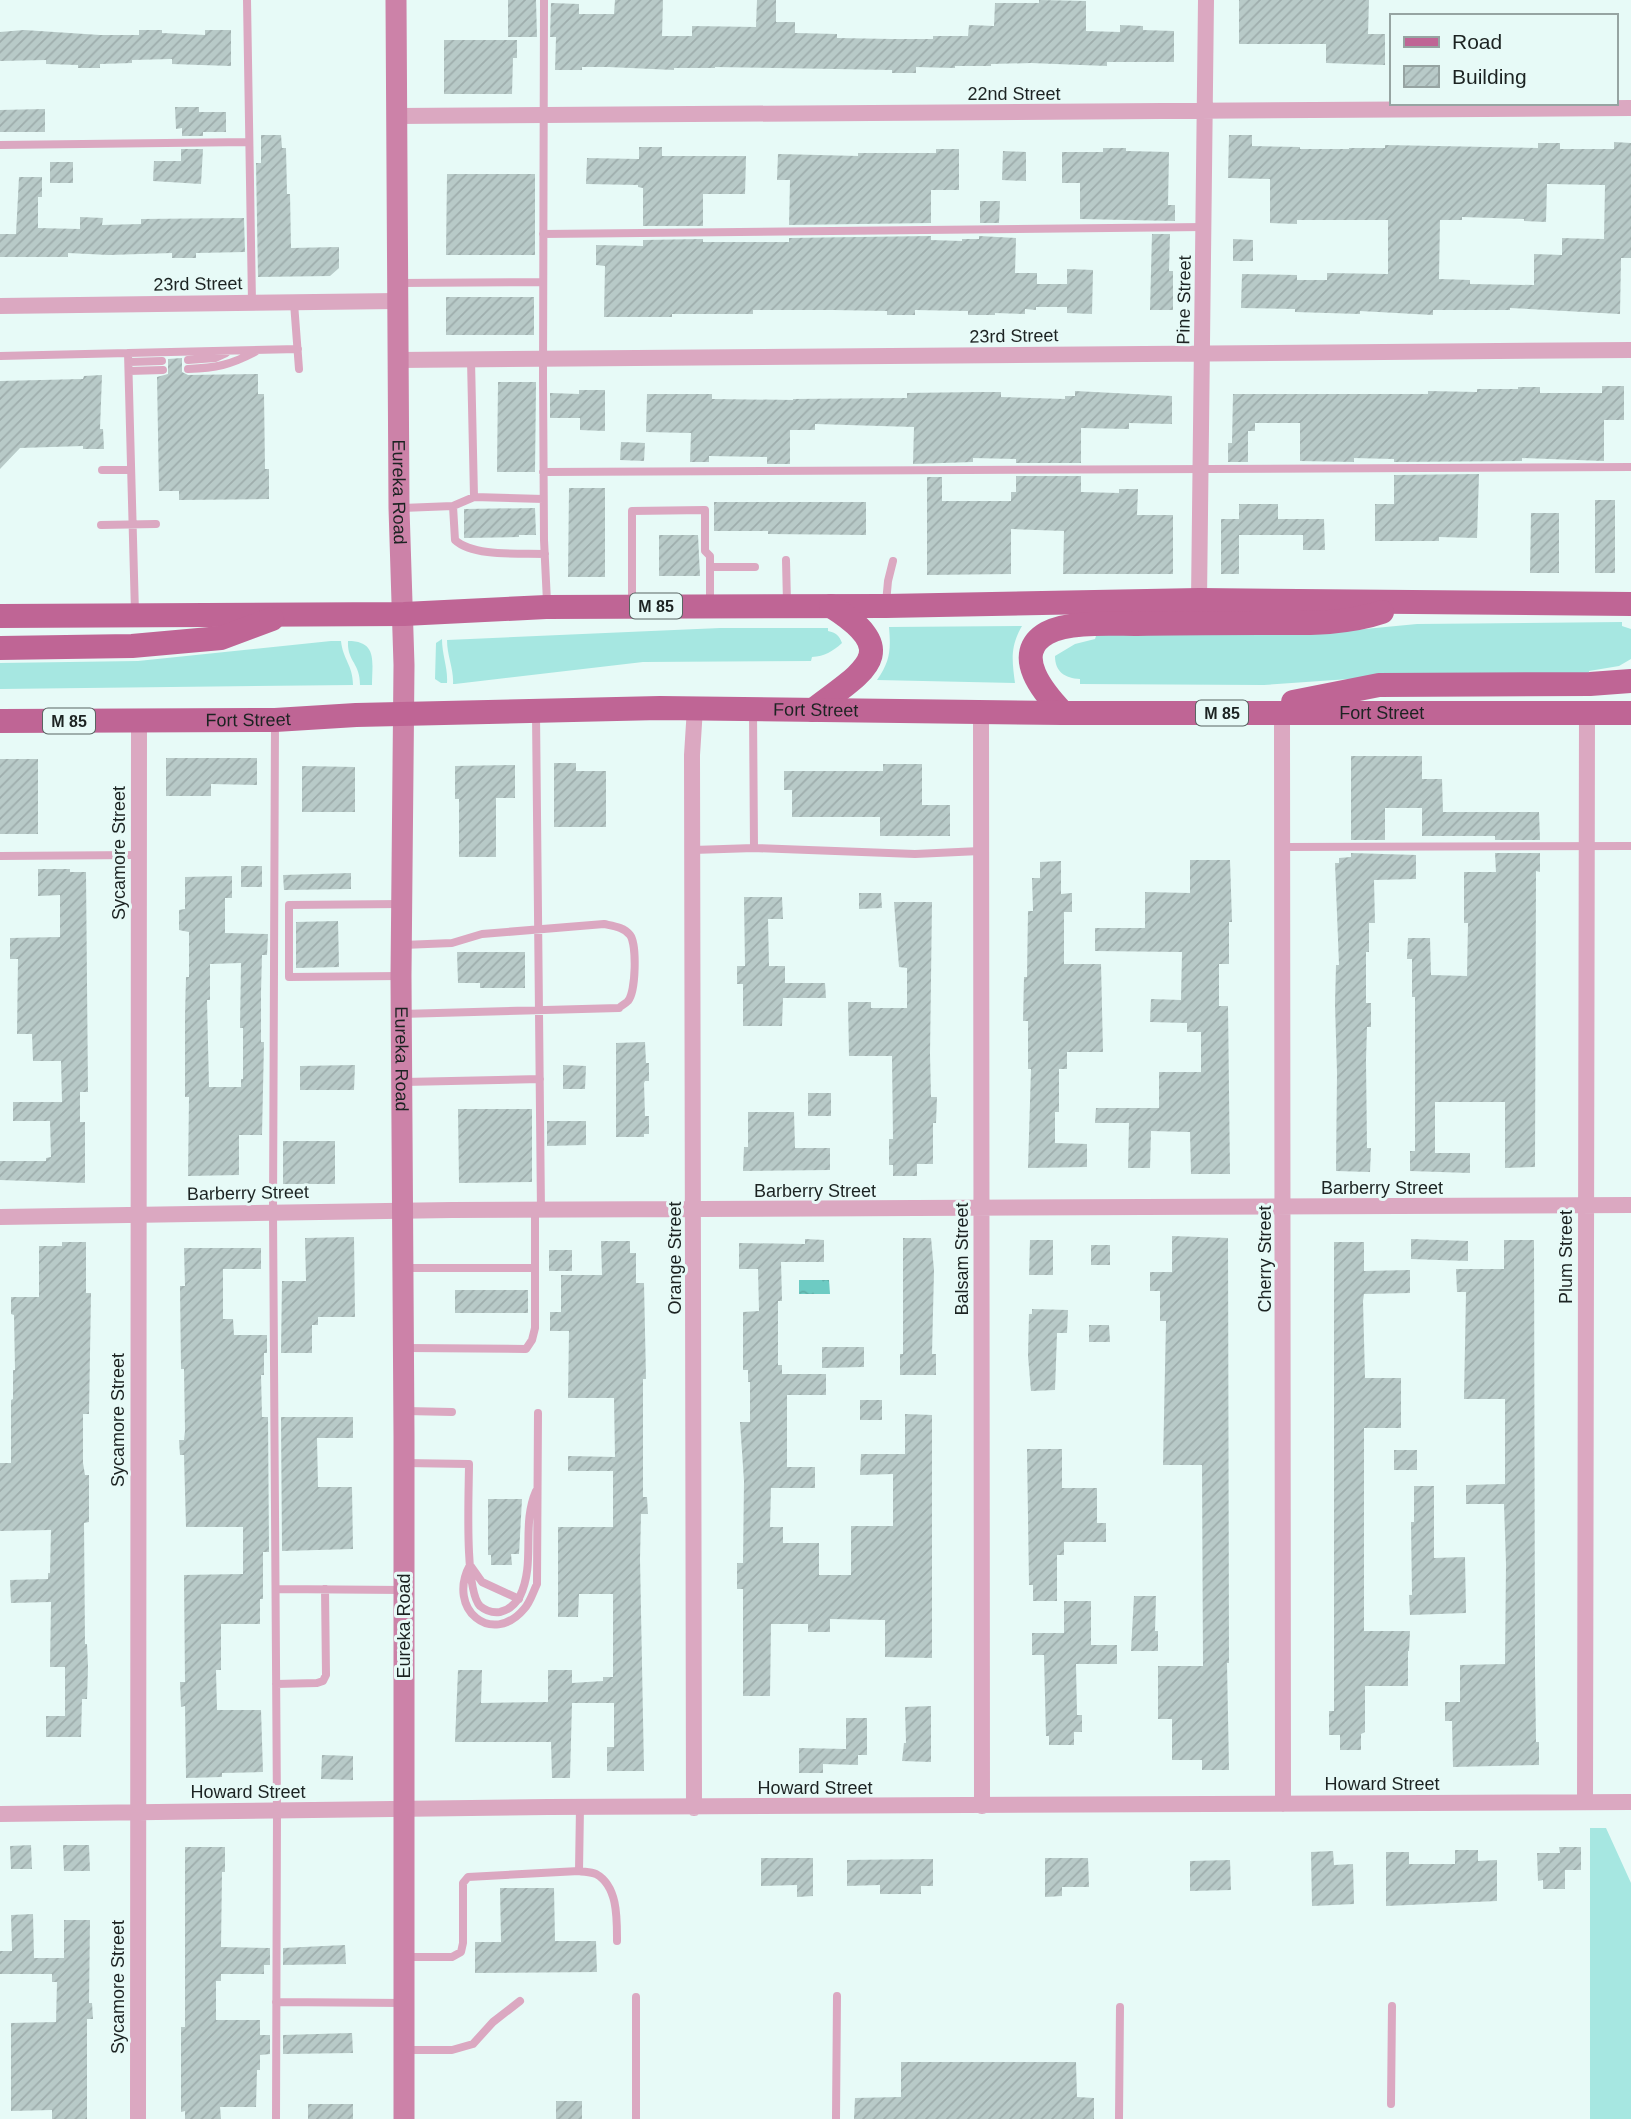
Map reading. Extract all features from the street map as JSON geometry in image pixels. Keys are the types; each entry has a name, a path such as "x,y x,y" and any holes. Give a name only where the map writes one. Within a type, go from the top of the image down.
{"main road":[{"name":"Eureka Road","path":"396,0 399,508 404,614 401,904 404,2119"},
{"name":"M 85","path":"0,616 404,614 546,607 886,606 1199,600 1631,604"},
{"path":"1063,713 1043,691 1035,677 1031,654 1035,643 1046,634 1062,628 1111,624 1316,623 1370,617 1413,603"},
{"path":"813,710 856,676 867,664 872,653 863,629 831,606"},
{"path":"0,648 132,646 221,638 286,613"},
{"path":"1234,713 1379,685 1590,684 1631,681"},
{"name":"Fort Street","path":"0,721 275,720 695,708 1063,713 1631,713"}],"street":[{"name":"Pine Street","path":"1199,600 1206,0"},
{"name":"22nd Street","path":"397,116 1631,108"},
{"name":"23rd Street","path":"0,306 294,303 397,292"},
{"name":"23rd Street","path":"398,360 1631,350"},
{"name":"Orange Street","path":"694,1808 692,755 695,708"},
{"name":"Balsam Street","path":"981,712 982,1806"},
{"name":"Plum Street","path":"1585,1802 1587,712"},
{"name":"Cherry Street","path":"1282,713 1283,1804"},
{"name":"Sycamore Street","path":"138,2119 139,721"},
{"name":"Barberry Street","path":"0,1217 403,1211 1631,1205"},
{"name":"Howard Street","path":"0,1814 580,1807 1631,1802"}],"lane":[{"path":"247,0 251,303"},
{"path":"544,0 543,499 546,607"},
{"path":"0,145 249,142"},
{"path":"543,234 1204,227"},
{"path":"397,292 543,282"},
{"path":"294,303 299,369"},
{"path":"129,362 232,351 298,349"},
{"path":"232,351 188,364 214,368 231,365 257,350"},
{"path":"0,356 162,365"},
{"path":"471,360 474,497"},
{"path":"129,362 135,614"},
{"path":"544,472 1631,467"},
{"path":"102,470 130,470"},
{"path":"399,508 453,506 474,497 543,499"},
{"path":"453,506 455,540 463,547 492,552 545,554"},
{"path":"632,606 632,511 705,510 705,551 710,556 710,606"},
{"path":"101,525 156,524"},
{"path":"786,560 787,606"},
{"path":"886,606 888,581 894,561"},
{"path":"710,567 755,567"},
{"path":"753,709 754,848"},
{"path":"404,1348 526,1349 535,1328 540,1079 536,711"},
{"path":"275,720 273,1212 276,2119"},
{"path":"1284,847 1631,846"},
{"path":"694,850 754,848 915,854 980,851"},
{"path":"0,856 139,855"},
{"path":"401,904 289,905 289,977 401,976"},
{"path":"401,1014 619,1008 628,1002 633,989 634,945 630,935 618,927 604,924 482,934 452,943 402,945"},
{"path":"401,1082 540,1079"},
{"path":"403,1268 535,1268"},
{"path":"404,1411 452,1412"},
{"path":"470,1565 464,1575 464,1595 468,1609 476,1620 488,1624 502,1622 514,1619 526,1608 537,1584 538,1413"},
{"path":"404,1463 469,1464 470,1565 474,1595 479,1605 489,1612 502,1612 519,1599 527,1581 529,1507 538,1487"},
{"path":"470,1565 482,1582 519,1599"},
{"path":"276,1589 404,1590"},
{"path":"276,1684 323,1681 326,1675 325,1589"},
{"path":"579,1871 580,1807"},
{"path":"404,1957 452,1957 461,1952 463,1883 468,1877 579,1871 595,1874 614,1898 617,1941"},
{"path":"836,2119 837,1996"},
{"path":"636,1997 636,2119"},
{"path":"404,2050 452,2050 473,2044 493,2022 520,2001"},
{"path":"276,2002 404,2003"},
{"path":"1391,2104 1392,2006"},
{"path":"1119,2119 1120,2007"}],"shaded area":[{"path":"1622,622 1622,626 1631,629 1631,659 1619,666 1589,671 1589,675 1378,677 1264,685 1080,684 1080,679 1065,676 1055,662 1055,656 1075,644 1095,639 1097,633 1323,633 1417,624"},
{"path":"1022,626 1013,654 1015,683 877,680 889,655 889,627"},
{"path":"720,628 828,628 842,643 828,653 812,657 811,661 643,662 455,684 447,646 447,640"},
{"path":"442,639 447,683 435,679 436,643"},
{"path":"341,641 353,685 0,689 0,663 138,661"},
{"path":"348,641 358,642 369,649 372,685 360,685 358,671 349,654"},
{"path":"1590,1828 1606,1828 1631,1883 1631,2119 1590,2119"}],"water":[{"path":"799,1280 829,1280 830,1294 799,1294"}],"building":[{"path":"508,0 536,0 537,37 508,37"},
{"path":"615,0 663,0 662,36 692,36 692,26 756,27 757,0 776,0 776,22 795,22 795,33 837,34 837,38 892,39 968,36 969,25 994,26 995,3 1086,1 1086,31 1120,32 1120,25 1143,26 1143,30 1174,31 1174,62 1107,62 1107,66 1031,63 955,68 916,67 916,73 892,73 892,70 715,67 674,70 582,67 582,70 555,70 556,37 550,37 551,3 579,4 579,14 614,14"},
{"path":"1239,0 1369,0 1368,34 1385,34 1385,65 1326,63 1326,44 1239,44"},
{"path":"24,30 139,35 139,30 162,30 162,33 205,35 205,30 231,30 231,66 172,64 172,59 100,64 100,68 46,64 46,60 0,61 0,32"},
{"path":"444,40 517,40 517,58 513,58 512,94 444,94"},
{"path":"175,107 199,107 199,112 226,112 226,132 182,136 182,128 176,129"},
{"path":"45,109 45,132 0,132 0,110"},
{"path":"261,135 281,135 282,148 286,148 291,248 339,247 339,268 330,276 258,277 256,163 261,163"},
{"path":"1229,135 1252,135 1252,146 1300,149 1385,148 1385,145 1538,148 1538,143 1560,143 1560,149 1614,149 1614,142 1631,143 1631,258 1621,258 1620,314 1510,308 1433,310 1433,315 1241,308 1242,274 1297,275 1297,280 1327,280 1327,273 1388,274 1388,220 1297,220 1297,224 1270,223 1270,179 1228,178","holes":["1547,184 1605,185 1604,239 1562,238 1562,255 1534,254 1534,285 1470,284 1470,280 1439,279 1440,220 1462,220 1462,217 1546,222"]},
{"path":"639,147 662,147 662,156 746,156 745,194 703,194 703,226 643,226 643,188 638,185 586,184 587,158 639,159"},
{"path":"1103,148 1169,152 1168,205 1175,205 1175,221 1080,219 1080,183 1062,183 1062,152 1103,152"},
{"path":"181,149 203,149 201,184 153,181 154,161 181,161"},
{"path":"936,149 959,149 959,190 931,190 931,223 789,225 790,180 777,180 778,154 858,156 858,153 936,153"},
{"path":"1003,151 1026,152 1026,181 1002,180"},
{"path":"50,162 73,162 73,183 50,183"},
{"path":"447,174 535,174 535,255 446,255"},
{"path":"19,177 42,177 42,197 38,197 38,228 80,229 80,217 103,218 102,225 141,224 141,219 244,218 245,252 196,253 196,258 172,258 172,253 68,253 68,257 0,257 0,234 16,234"},
{"path":"980,201 1000,201 999,223 980,223"},
{"path":"1152,234 1170,234 1169,271 1173,271 1173,310 1150,310"},
{"path":"931,236 931,240 962,241 979,239 979,236 1016,238 1015,273 1037,273 1037,284 1067,284 1067,269 1093,270 1092,314 1067,313 1067,307 1036,307 1036,310 1025,309 1025,314 995,315 968,315 968,311 915,310 915,315 887,315 887,311 753,310 753,314 604,317 605,266 596,265 596,245 643,246 643,240 789,242 789,238"},
{"path":"1233,239 1253,240 1253,261 1233,261"},
{"path":"446,297 534,297 534,335 446,335"},
{"path":"182,358 182,372 188,375 258,374 258,394 264,394 265,469 269,469 269,499 179,500 179,491 159,491 157,377 168,374 168,359"},
{"path":"102,375 100,429 103,429 104,449 83,449 83,446 20,448 0,469 0,381 83,379 84,376"},
{"path":"498,382 536,382 535,472 497,472"},
{"path":"1602,386 1624,386 1624,420 1604,420 1604,461 1522,458 1522,461 1394,462 1394,459 1354,458 1354,462 1300,461 1300,423 1255,423 1255,431 1248,431 1248,462 1228,462 1228,443 1232,443 1233,394 1428,394 1428,391 1477,392 1477,389 1518,387 1540,387 1540,393 1602,393"},
{"path":"579,390 605,390 605,431 580,430 580,418 550,418 550,393 579,394"},
{"path":"1075,391 1172,396 1172,424 1129,423 1129,429 1081,428 1081,463 1016,463 1016,459 973,458 973,462 913,464 914,427 815,424 815,430 790,430 790,464 767,464 767,457 709,456 709,462 690,462 691,433 646,432 647,394 712,394 712,399 793,400 907,398 907,393 1001,392 1001,397 1065,399 1065,396 1075,396"},
{"path":"621,442 645,443 644,461 620,460"},
{"path":"1479,474 1477,538 1439,537 1439,541 1375,541 1375,504 1394,504 1394,475"},
{"path":"1016,476 1081,476 1081,492 1119,493 1119,489 1138,489 1137,515 1173,515 1173,574 1063,574 1064,531 1011,529 1011,574 927,575 927,477 942,477 942,501 1011,501 1011,492 1016,492"},
{"path":"569,488 605,488 605,577 568,577"},
{"path":"1595,500 1615,500 1615,573 1595,573"},
{"path":"714,502 866,502 866,535 714,531"},
{"path":"1239,504 1278,504 1278,519 1324,519 1325,550 1303,550 1303,535 1239,535 1239,574 1221,574 1221,519 1239,519"},
{"path":"535,508 536,535 464,538 464,509"},
{"path":"1531,513 1559,513 1559,573 1530,573"},
{"path":"659,535 698,535 700,576 659,576"},
{"path":"1351,756 1422,756 1422,779 1442,779 1443,812 1539,812 1540,840 1495,840 1495,836 1422,836 1422,808 1385,808 1385,840 1351,840"},
{"path":"166,758 257,758 257,785 211,784 211,796 166,796"},
{"path":"0,759 38,759 38,834 0,834"},
{"path":"554,763 576,763 576,771 606,771 606,827 554,827"},
{"path":"883,764 922,764 922,805 950,805 950,836 880,836 880,817 792,817 792,790 784,790 784,771 883,771"},
{"path":"515,765 515,798 496,798 496,857 459,857 459,799 455,799 455,766"},
{"path":"302,766 355,767 355,812 302,812"},
{"path":"1351,853 1416,855 1416,879 1374,880 1375,923 1369,923 1369,952 1366,952 1366,1003 1371,1003 1366,1060 1367,1148 1371,1148 1370,1172 1336,1171 1335,1004 1336,965 1339,965 1335,863 1339,863 1339,858 1351,857"},
{"path":"1495,853 1540,853 1540,872 1536,871 1535,1167 1505,1168 1505,1102 1435,1102 1435,1153 1470,1153 1470,1173 1410,1171 1410,1151 1415,1151 1415,997 1412,997 1412,959 1407,959 1408,938 1430,938 1431,975 1467,976 1468,923 1464,923 1464,872 1496,872"},
{"path":"1190,860 1230,860 1232,922 1229,922 1229,964 1219,964 1219,1006 1228,1006 1230,1174 1191,1174 1190,1132 1151,1131 1150,1168 1128,1168 1129,1123 1095,1123 1096,1108 1159,1108 1159,1072 1201,1072 1201,1032 1187,1032 1187,1023 1150,1022 1151,999 1181,1000 1182,952 1095,951 1095,928 1145,928 1145,892 1190,893"},
{"path":"1061,861 1061,894 1072,893 1072,912 1064,912 1064,964 1101,964 1103,1052 1067,1052 1067,1069 1059,1069 1059,1112 1055,1112 1055,1143 1087,1144 1087,1167 1028,1168 1031,1069 1028,1069 1028,1021 1023,1021 1028,911 1033,911 1032,878 1040,878 1040,862"},
{"path":"241,866 262,866 262,887 241,887"},
{"path":"38,869 86,872 88,1092 80,1092 80,1122 85,1122 85,1183 0,1180 0,1161 46,1161 46,1158 51,1157 50,1121 13,1121 13,1102 62,1102 61,1061 33,1061 32,1034 17,1034 18,959 10,959 10,938 60,937 60,895 38,896"},
{"path":"351,873 351,889 284,890 283,875"},
{"path":"232,876 232,898 225,898 225,933 268,934 267,955 262,955 262,1135 239,1135 239,1175 188,1176 189,1097 185,1097 185,1016 186,977 189,977 189,932 179,930 179,910 185,909 185,877","holes":["241,963 240,1028 243,1028 241,1087 209,1087 207,1000 210,1000 210,964"]},
{"path":"859,893 881,893 882,908 859,909"},
{"path":"744,897 782,897 783,919 768,919 769,966 785,966 785,983 825,983 826,998 783,998 782,1026 743,1026 743,984 737,984 737,966 745,966"},
{"path":"894,902 932,902 930,1054 931,1097 937,1097 936,1123 933,1123 933,1164 917,1164 917,1176 893,1176 893,1165 889,1165 889,1139 893,1139 892,1056 849,1056 848,1002 871,1002 871,1008 907,1008 907,968 899,967"},
{"path":"338,921 339,967 296,968 296,922"},
{"path":"457,952 525,952 525,988 480,988 480,983 458,983"},
{"path":"645,1042 649,1081 644,1083 645,1116 649,1116 649,1134 644,1134 644,1137 616,1137 616,1043"},
{"path":"355,1065 354,1090 300,1090 300,1066"},
{"path":"563,1065 586,1066 585,1089 563,1089"},
{"path":"808,1093 831,1093 831,1116 808,1116"},
{"path":"458,1109 532,1109 532,1182 459,1183"},
{"path":"748,1112 794,1112 795,1148 830,1148 830,1170 743,1171 744,1147 748,1147"},
{"path":"547,1121 586,1121 586,1145 547,1146"},
{"path":"283,1141 335,1141 335,1184 283,1184"},
{"path":"1172,1236 1228,1238 1229,1770 1202,1770 1202,1760 1172,1760 1172,1719 1158,1719 1158,1666 1203,1666 1202,1465 1163,1465 1166,1321 1160,1321 1160,1291 1150,1291 1150,1272 1172,1272"},
{"path":"354,1237 355,1317 318,1317 318,1325 312,1325 312,1353 281,1353 282,1281 306,1281 305,1238"},
{"path":"903,1238 931,1238 934,1270 932,1354 936,1354 936,1375 900,1375 900,1354 903,1354"},
{"path":"805,1239 824,1240 824,1262 781,1262 782,1301 778,1301 778,1365 782,1365 782,1374 826,1374 826,1395 787,1395 787,1467 815,1467 815,1488 771,1488 770,1527 783,1527 783,1543 819,1543 819,1575 851,1575 851,1526 893,1526 893,1474 860,1475 861,1454 905,1454 905,1414 932,1415 932,1658 885,1657 885,1620 830,1619 830,1632 808,1632 808,1624 771,1624 770,1696 743,1696 743,1589 737,1589 737,1563 743,1563 744,1481 740,1422 750,1422 750,1382 748,1370 743,1370 743,1312 759,1311 758,1269 739,1269 739,1243 805,1244"},
{"path":"1411,1239 1468,1241 1468,1261 1411,1259"},
{"path":"1030,1240 1053,1240 1053,1275 1029,1275"},
{"path":"1504,1240 1534,1240 1535,1672 1539,1765 1453,1767 1452,1721 1445,1721 1445,1702 1460,1702 1460,1665 1505,1664 1506,1564 1504,1504 1466,1504 1466,1485 1505,1484 1505,1399 1464,1399 1466,1292 1457,1292 1456,1269 1504,1269"},
{"path":"601,1241 630,1241 630,1253 636,1253 636,1283 644,1283 646,1379 643,1379 643,1497 647,1497 648,1514 641,1514 640,1559 644,1771 607,1771 607,1747 614,1747 614,1703 572,1703 570,1778 552,1778 551,1742 455,1742 458,1670 482,1670 481,1703 548,1702 548,1670 572,1670 572,1683 603,1681 603,1677 613,1677 613,1594 579,1594 578,1617 558,1617 558,1527 613,1527 613,1471 568,1471 568,1456 615,1457 614,1398 568,1398 569,1331 550,1331 550,1312 561,1312 561,1275 602,1275"},
{"path":"62,1242 86,1242 86,1293 91,1293 89,1414 83,1414 83,1463 85,1475 89,1475 89,1522 84,1523 85,1644 88,1667 87,1699 82,1699 81,1737 46,1737 46,1716 65,1716 65,1667 50,1667 51,1602 11,1603 10,1580 48,1579 51,1530 0,1531 0,1463 11,1463 11,1400 15,1370 11,1297 39,1297 39,1246 62,1246"},
{"path":"1334,1242 1364,1242 1364,1271 1410,1270 1410,1293 1364,1294 1363,1301 1365,1378 1401,1378 1401,1428 1364,1428 1364,1631 1410,1631 1408,1686 1365,1686 1365,1732 1361,1734 1361,1750 1340,1750 1340,1735 1329,1735 1329,1711 1334,1711"},
{"path":"1091,1245 1110,1245 1110,1265 1091,1265"},
{"path":"184,1248 261,1248 261,1269 223,1269 223,1319 233,1319 234,1335 267,1335 264,1375 261,1375 262,1417 268,1417 269,1552 263,1552 260,1624 221,1624 221,1670 216,1670 217,1710 261,1710 263,1772 222,1773 222,1777 186,1778 185,1706 181,1707 180,1682 185,1682 184,1575 243,1574 243,1527 186,1527 184,1455 180,1455 179,1440 184,1440 185,1431 180,1286 185,1286"},
{"path":"549,1250 572,1250 572,1271 549,1271"},
{"path":"455,1290 528,1290 528,1313 455,1313"},
{"path":"1032,1309 1068,1310 1067,1333 1057,1333 1055,1390 1031,1391 1028,1356 1029,1314 1032,1314"},
{"path":"1089,1325 1109,1325 1110,1342 1089,1342"},
{"path":"822,1347 864,1347 864,1367 822,1368"},
{"path":"860,1400 882,1400 882,1420 860,1420"},
{"path":"281,1417 353,1417 353,1438 317,1438 318,1487 352,1487 353,1549 282,1551"},
{"path":"1027,1449 1062,1449 1062,1488 1097,1488 1097,1523 1106,1523 1106,1542 1064,1542 1064,1555 1057,1555 1057,1601 1033,1601 1033,1585 1029,1585"},
{"path":"1394,1450 1417,1450 1417,1470 1394,1470"},
{"path":"1414,1486 1434,1486 1434,1558 1465,1557 1466,1613 1410,1615"},
{"path":"488,1499 522,1499 519,1554 511,1554 512,1565 491,1565 491,1555 488,1555"},
{"path":"1134,1596 1156,1596 1155,1631 1158,1631 1158,1651 1131,1651"},
{"path":"1064,1601 1091,1601 1091,1645 1117,1645 1117,1664 1076,1664 1077,1715 1082,1715 1082,1732 1074,1732 1074,1745 1049,1745 1049,1736 1046,1736 1044,1655 1032,1655 1032,1633 1064,1633"},
{"path":"931,1706 931,1762 902,1761 906,1743 905,1707"},
{"path":"846,1718 867,1718 867,1755 858,1755 858,1765 823,1764 823,1773 799,1773 799,1748 846,1749"},
{"path":"322,1755 353,1756 353,1780 321,1779"},
{"path":"31,1845 32,1869 11,1869 10,1846"},
{"path":"63,1845 89,1845 90,1871 64,1871"},
{"path":"185,1847 225,1847 221,1947 270,1948 270,1965 264,1965 264,1974 221,1974 221,1981 216,1981 216,2020 260,2020 260,2035 270,2035 270,2054 260,2055 260,2070 257,2070 256,2107 220,2107 221,2119 185,2119 185,2111 181,2112 181,2027 185,2027"},
{"path":"1559,1847 1581,1847 1581,1870 1565,1870 1565,1889 1543,1889 1543,1880 1538,1881 1537,1853 1560,1853"},
{"path":"1455,1850 1478,1850 1478,1861 1497,1860 1497,1901 1386,1906 1386,1852 1409,1852 1409,1864 1455,1864"},
{"path":"1333,1851 1334,1865 1353,1864 1354,1904 1312,1906 1311,1852"},
{"path":"761,1858 813,1858 813,1896 797,1897 797,1885 761,1886"},
{"path":"1045,1858 1088,1858 1089,1887 1062,1887 1062,1896 1045,1897"},
{"path":"933,1859 933,1886 921,1886 921,1894 880,1894 880,1885 847,1886 847,1860"},
{"path":"1230,1860 1231,1890 1190,1891 1190,1861"},
{"path":"500,1888 554,1888 555,1941 596,1941 597,1972 475,1973 475,1942 501,1942"},
{"path":"33,1914 34,1958 64,1958 64,1920 90,1920 89,2003 92,2003 93,2019 87,2019 87,2119 52,2119 52,2110 11,2111 11,2023 56,2022 57,1982 52,1982 52,1974 0,1974 0,1951 12,1951 11,1915"},
{"path":"345,1945 346,1964 283,1965 283,1948"},
{"path":"352,2033 353,2053 283,2054 283,2035"},
{"path":"901,2062 1076,2062 1077,2097 1094,2098 1094,2119 854,2119 855,2098 901,2097"},
{"path":"556,2101 582,2101 582,2119 556,2119"},
{"path":"308,2104 353,2104 353,2119 308,2119"}]}
